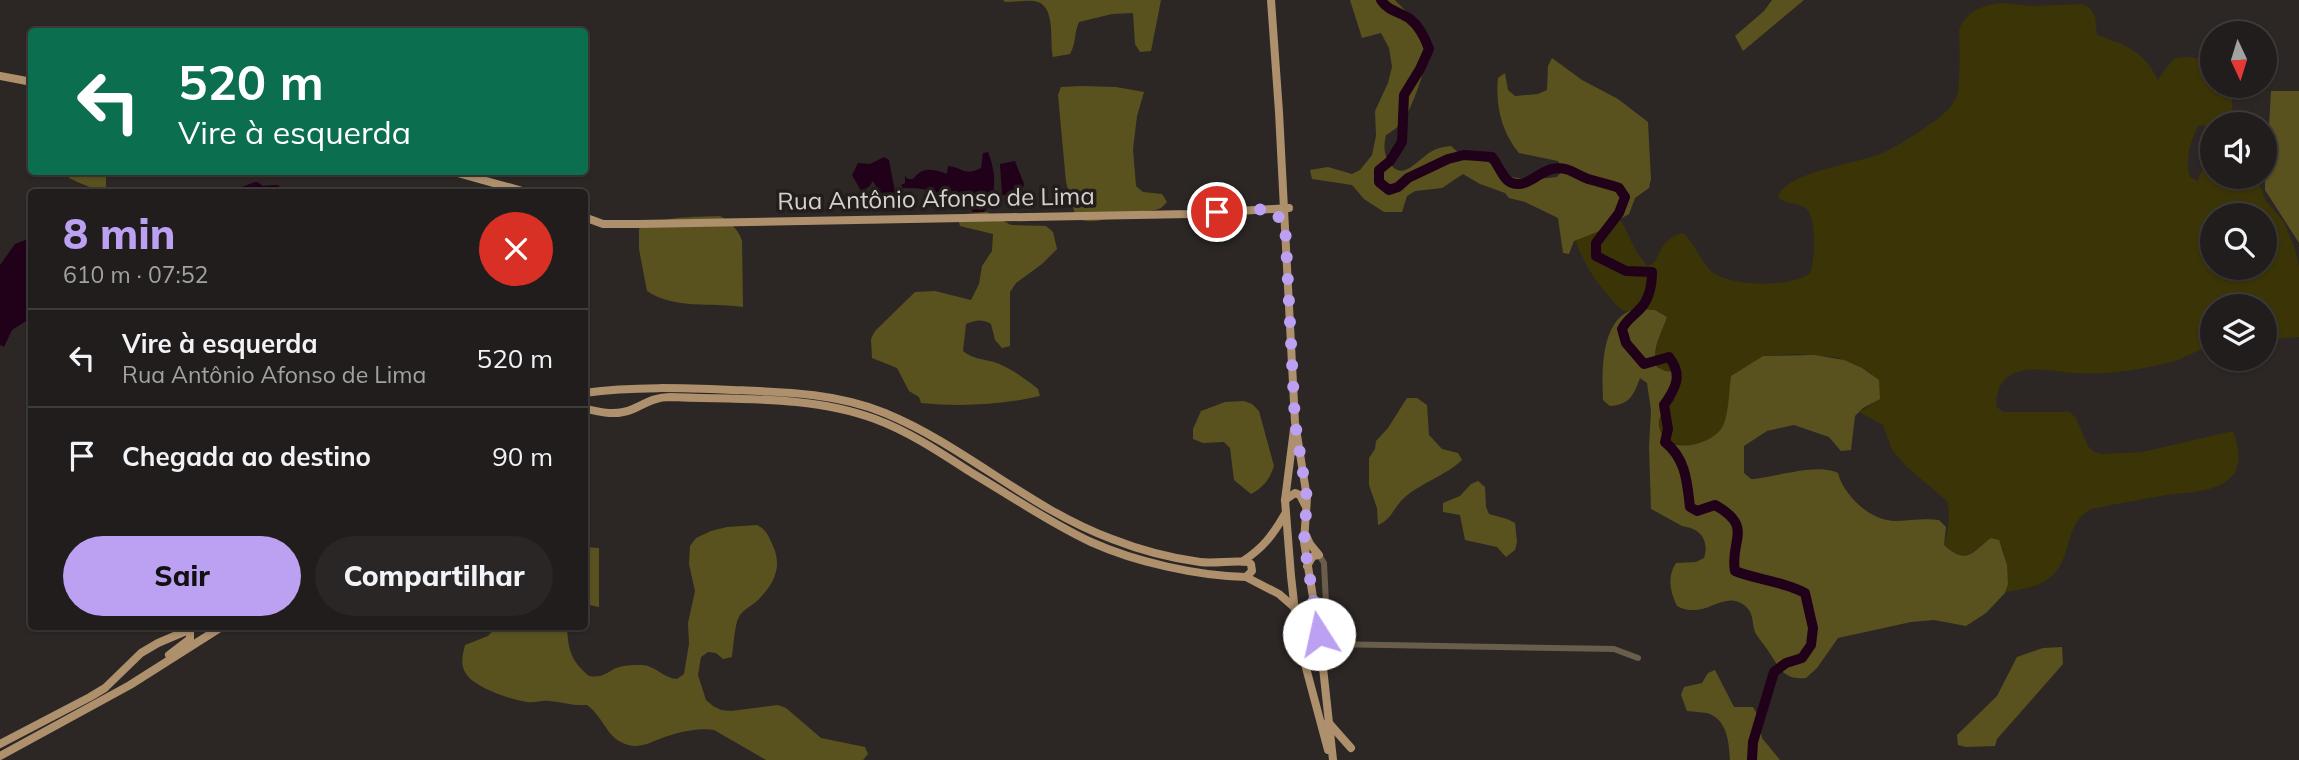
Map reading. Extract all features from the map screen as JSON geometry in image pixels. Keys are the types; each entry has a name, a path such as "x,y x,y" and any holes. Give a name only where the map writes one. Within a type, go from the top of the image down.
{"main road":[{"path":"1270,0 1283,191 1270,209 1285,223"},
{"path":"0,76 28,81"},
{"path":"465,175 515,189"},
{"path":"1283,191 1288,197 1288,220 1285,223 1295,422 1305,477 1307,566 1319,634 1332,760"},
{"name":"Rua Antônio Afonso de Lima","path":"588,218 603,224 615,224 1177,214 1286,208"},
{"path":"588,392 669,387 807,394 855,402 883,411 915,427 1056,513 1113,539 1160,554 1199,562 1248,562 1252,567 1246,577"},
{"path":"634,388 638,396 635,408"},
{"path":"597,411 593,402 599,391"},
{"path":"588,409 620,412 654,398 670,397 800,403 853,412 920,440 1041,515 1097,544 1173,566 1246,577 1279,594 1295,608"},
{"path":"1295,422 1285,514 1298,638 1332,760"},
{"path":"1285,500 1295,493 1300,495 1307,512"},
{"path":"1243,561 1266,543 1285,514"},
{"path":"1305,533 1319,555 1313,556 1307,566"},
{"path":"0,744 105,688 141,653 158,643 193,630"},
{"path":"167,659 216,630"},
{"path":"0,755 150,672 190,639 190,632"},
{"path":"1298,638 1309,644 1316,640 1319,634"},
{"path":"158,643 167,649 167,659"},
{"path":"141,653 141,663 150,672"},
{"path":"1328,722 1351,748"}],"street":[{"path":"1319,555 1324,563 1328,644 1614,649 1638,658"}],"shaded area":[{"path":"1003,0 1161,0 1151,51 1140,52 1135,44 1133,13 1112,14 1079,22 1070,54 1053,57 1051,24 1046,9 1034,1"},
{"path":"1350,0 1395,0 1418,23 1427,37 1425,65 1414,99 1402,122 1386,135 1385,152 1394,168 1403,171 1431,152 1451,146 1464,158 1488,162 1507,176 1529,180 1557,177 1563,170 1558,161 1519,153 1513,145 1504,128 1498,98 1498,78 1505,73 1508,90 1515,96 1538,94 1547,90 1548,66 1552,58 1582,80 1618,99 1648,122 1651,179 1649,188 1635,198 1629,214 1574,241 1569,254 1563,253 1558,218 1525,202 1509,198 1505,193 1480,184 1463,174 1442,188 1415,191 1407,196 1402,212 1384,212 1364,199 1352,185 1312,179 1310,170 1328,167 1352,174 1360,170 1372,155 1376,136 1375,111 1392,67 1389,48 1381,33 1362,38"},
{"path":"1772,0 1804,0 1743,51 1735,36 1764,11"},
{"path":"2002,3 2031,6 2082,4 2090,8 2095,16 2097,35 2133,50 2147,62 2158,80 2173,59 2184,57 2200,60 2200,98 2231,98 2233,112 2200,112 2200,126 2189,151 2190,177 2198,181 2200,174 2200,189 2261,189 2268,203 2200,203 2200,280 2277,280 2277,214 2284,222 2299,266 2299,337 2277,339 2277,294 2200,294 2200,350 2178,360 2110,373 2027,370 2012,374 2004,380 1996,401 1996,406 2003,412 2070,412 2094,452 2142,452 2233,431 2239,459 2234,474 2212,488 2091,509 2077,522 2062,562 2051,577 2035,586 2005,592 2007,575 2003,548 1982,544 1973,552 1963,555 1944,545 1949,523 1947,501 1907,467 1892,450 1883,425 1859,412 1872,404 1872,374 1836,357 1796,354 1763,356 1731,376 1724,424 1712,438 1689,445 1668,441 1661,435 1658,426 1661,414 1675,401 1665,371 1657,367 1656,353 1667,317 1655,310 1623,311 1595,278 1575,240 1621,220 1636,251 1647,266 1654,263 1668,240 1683,233 1709,269 1726,279 1763,284 1797,280 1805,276 1810,273 1813,258 1812,219 1804,207 1778,197 1784,188 1807,175 1886,151 1944,114 1955,101 1958,92 1959,31 1966,18 1982,7"},
{"path":"1061,87 1116,87 1144,92 1137,116 1133,149 1136,186 1143,192 1162,194 1167,202 1161,208 1097,221 1076,218 1066,182 1058,95"},
{"path":"2277,91 2299,91 2299,243 2277,209 2277,203 2273,203 2265,190 2277,189 2277,112 2270,112 2271,98 2277,98"},
{"path":"988,152 993,167 994,191 984,212 948,206 934,192 903,188 901,185 905,183 905,176 913,179 924,170 947,174 948,166 967,172 975,171 981,168 983,153"},
{"path":"884,157 889,160 896,197 878,197 873,192 876,186 873,181 861,191 852,175 858,163 870,164"},
{"path":"1015,161 1023,188 1014,194 1002,195 1000,164"},
{"path":"70,175 106,175 106,189 94,189 69,178"},
{"path":"987,212 1011,225 1046,226 1053,232 1057,249 1016,283 1010,292 1010,346 1002,348 995,340 991,324 976,321 966,324 963,351 994,362 1023,377 1038,389 1040,396 981,404 921,403 919,397 909,391 897,368 872,358 871,339 875,331 915,292 935,291 971,300 979,284 982,266 992,251 993,234 960,226 958,218 966,214"},
{"path":"720,216 733,226 742,241 743,307 669,301 647,291 639,249 639,229 667,219"},
{"path":"28,239 28,320 12,330 4,347 0,345 0,265 15,244"},
{"path":"1635,309 1655,310 1667,317 1656,347 1655,360 1657,367 1665,371 1681,373 1681,383 1678,392 1661,415 1659,426 1669,442 1677,445 1697,444 1721,429 1727,411 1731,376 1763,356 1815,355 1844,360 1879,380 1880,399 1863,408 1855,416 1851,450 1841,451 1829,437 1794,425 1767,431 1744,446 1744,473 1751,479 1819,469 1838,473 1852,498 1876,516 1894,521 1939,520 1946,527 1944,545 1958,555 1969,555 1991,538 1999,540 2007,565 2008,584 2005,593 1986,613 1966,626 1934,620 1911,622 1838,638 1817,668 1806,678 1792,677 1780,668 1756,634 1751,615 1744,605 1729,601 1696,610 1677,606 1670,584 1673,568 1676,563 1696,562 1704,558 1705,541 1692,528 1682,526 1651,509 1651,410 1647,383 1640,378 1633,394 1622,404 1610,406 1603,400 1603,361 1609,334 1624,314"},
{"path":"1407,398 1417,398 1427,405 1429,435 1442,449 1458,453 1462,460 1407,495 1388,518 1378,525 1377,508 1369,485 1369,458 1375,449 1376,441 1388,428"},
{"path":"1244,401 1259,411 1274,466 1266,483 1251,494 1234,480 1230,448 1224,442 1203,443 1193,439 1193,429 1201,411 1225,402"},
{"path":"1478,481 1485,487 1489,514 1515,523 1515,550 1506,557 1497,547 1465,540 1460,515 1443,512 1443,503 1460,496 1471,484"},
{"path":"757,525 763,529 776,554 777,569 763,594 740,616 732,657 723,659 716,653 708,652 701,657 698,675 706,700 721,710 731,711 778,705 786,708 821,738 865,747 868,754 863,760 766,760 709,729 681,732 633,746 614,737 587,705 512,699 484,688 469,678 463,669 465,645 488,636 493,630 567,630 572,654 589,676 600,676 620,667 642,665 677,679 684,674 689,644 688,623 695,591 689,564 690,546 696,538 727,527"},
{"path":"588,547 599,548 599,607 588,605"},
{"path":"2062,647 2063,664 1997,739 1995,746 1958,745 1957,735 1997,696 2017,657 2043,648"},
{"path":"1715,670 1734,707 1753,707 1762,738 1780,760 1730,760 1721,722 1710,714 1687,711 1681,695 1684,687 1702,683 1708,673"}],"waterway":[{"path":"1381,0 1387,7 1413,22 1429,49 1404,95 1402,142 1390,161 1379,170 1379,182 1389,190 1448,159 1464,155 1492,157 1503,175 1512,183 1528,182 1552,169 1563,169 1619,188 1625,197 1619,213 1596,243 1596,256 1626,271 1652,272 1647,298 1622,329 1626,343 1644,364 1669,357 1676,370 1675,387 1664,405 1668,429 1665,442 1681,463 1690,507 1697,511 1715,505 1727,513 1734,520 1738,535 1735,571 1805,593 1813,628 1811,645 1802,658 1786,663 1774,672 1753,742 1752,760"},
{"path":"251,189 258,189"}],"route":[{"path":"1217,212 1270,209 1285,223 1295,422 1307,498 1304,542 1319,634"}]}
